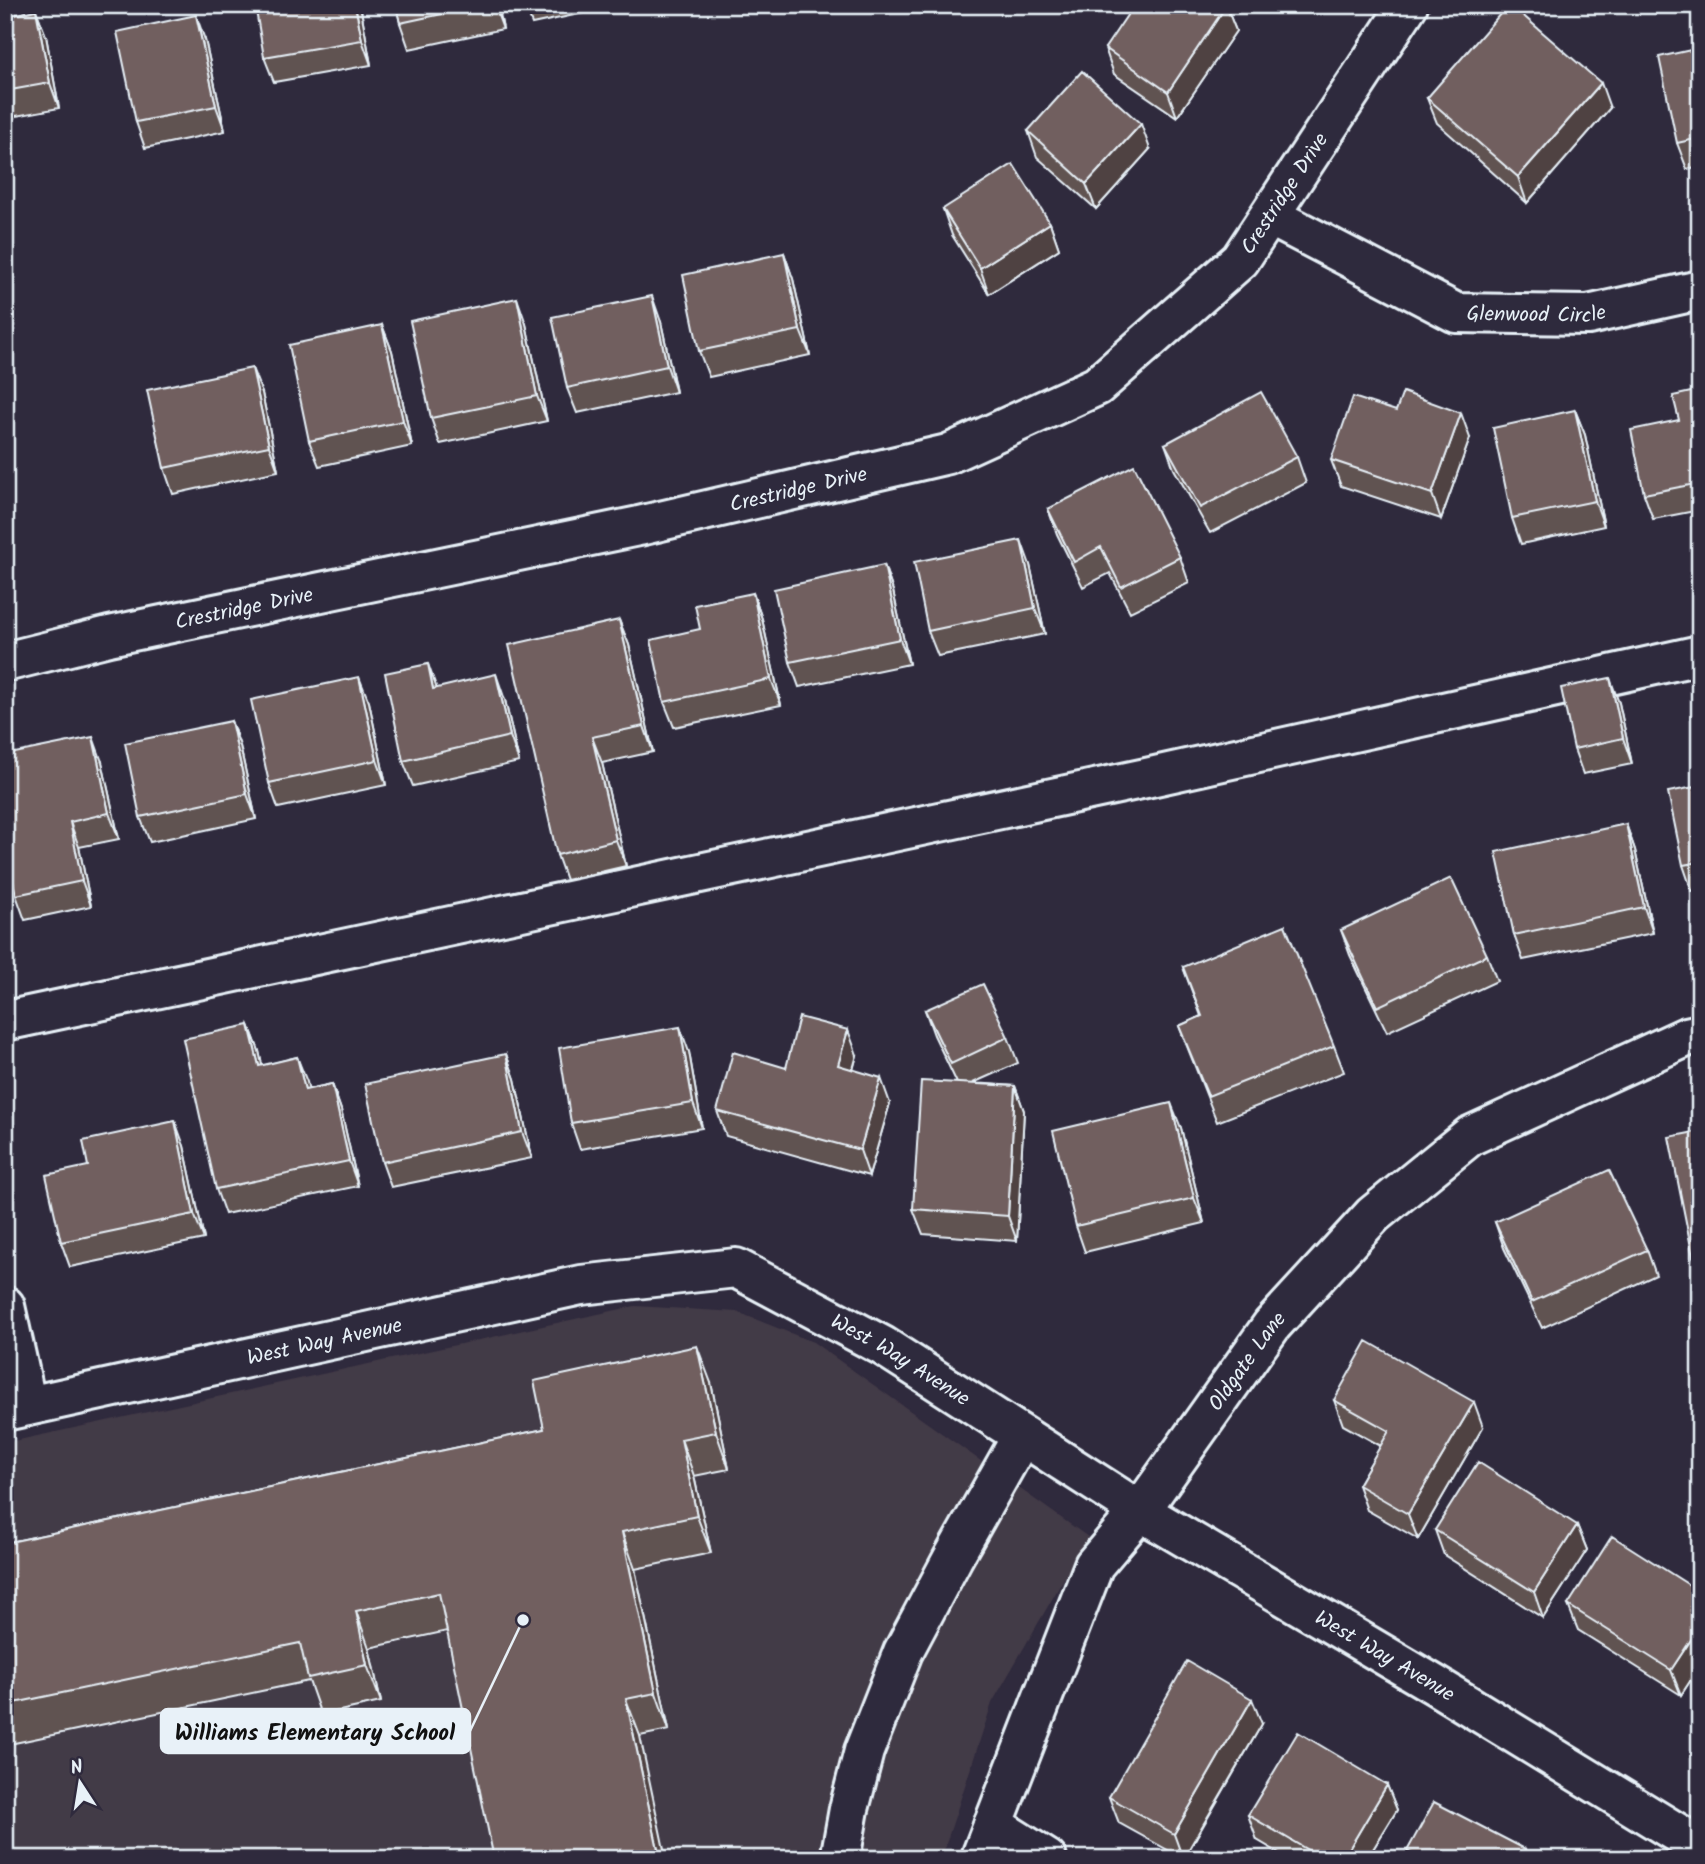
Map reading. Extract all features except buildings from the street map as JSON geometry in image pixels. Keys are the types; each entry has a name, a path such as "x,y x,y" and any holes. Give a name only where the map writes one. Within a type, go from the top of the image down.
{"street":[{"name":"Crestridge Drive","path":"5,662 109,636 639,526 948,454 1097,386 1240,260 1408,5"},
{"name":"Glenwood Circle","path":"1270,216 1457,313 1588,316 1700,290"},
{"path":"5,1021 1133,781 1700,655"},
{"name":"Oldgate Lane","path":"987,1842 1094,1566 1140,1511 1272,1325 1373,1215 1470,1136 1686,1037 1700,1034"},
{"name":"West Way Avenue","path":"16,1409 581,1284 736,1268 883,1346 1140,1511 1435,1685 1700,1847"},
{"path":"5,1306 16,1409"},
{"path":"840,1859 864,1751 903,1652 1022,1436"},
{"path":"987,1842 1047,1859"}],"shaded area":[{"path":"635,1306 737,1312 813,1342 1088,1537 992,1703 941,1859 5,1859 5,1443"}],"place":[{"name":"Williams Elementary School","path":"523,1620"}]}
